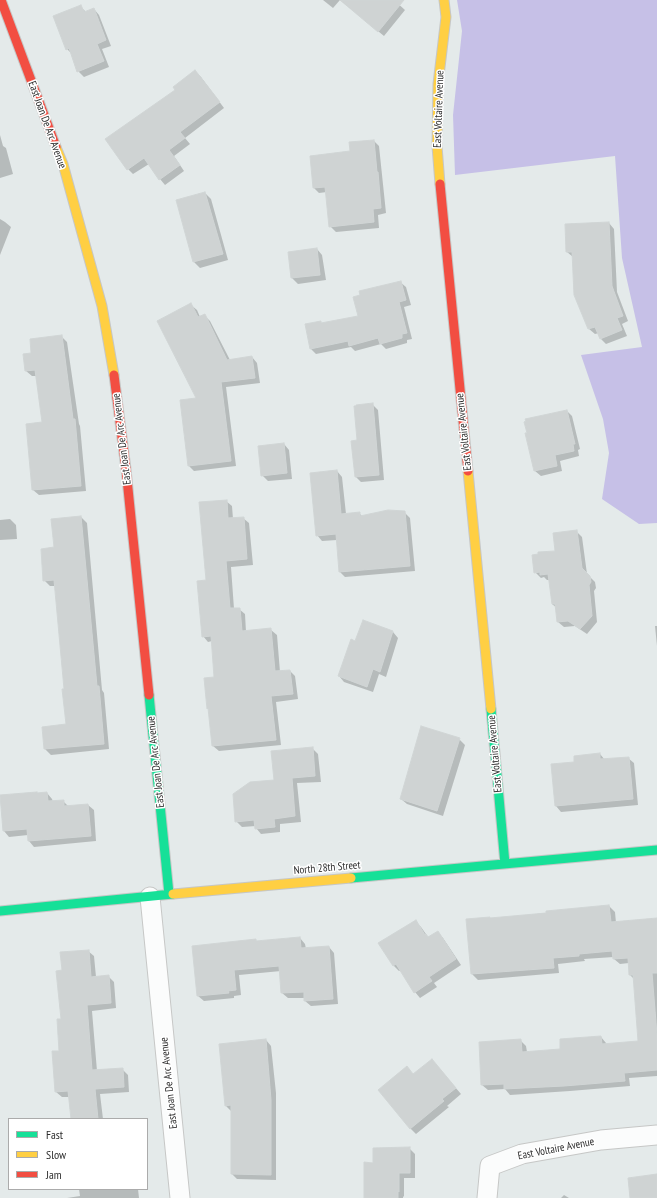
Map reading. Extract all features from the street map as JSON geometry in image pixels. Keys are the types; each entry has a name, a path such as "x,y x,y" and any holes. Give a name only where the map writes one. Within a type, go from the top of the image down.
{"street":[{"name":"East Joan De Arc Avenue","path":"1,0 63,164 102,306 116,385 126,469 169,894"},
{"name":"East Voltaire Avenue","path":"444,0 446,17 438,84 437,138 441,207 472,508 506,864"},
{"name":"North 28th Street","path":"0,911 169,894 657,850"},
{"name":"East Joan De Arc Avenue","path":"150,897 180,1198"},
{"name":"East Voltaire Avenue","path":"487,1198 490,1166 522,1154 601,1140 657,1135"}],"shaded area":[{"path":"457,0 657,0 657,523 639,524 602,499 609,453 603,419 581,355 642,347 622,258 615,156 455,175 453,115 462,31"}],"building":[{"path":"340,0 404,0 378,32"},
{"path":"81,5 84,12 94,8 106,40 97,44 104,61 77,72 69,48 66,50 53,16"},
{"path":"195,70 220,102 180,132 185,138 169,150 180,165 159,180 144,158 127,170 105,139 175,90 173,87"},
{"path":"374,140 381,208 373,209 374,222 329,227 325,187 313,188 310,156 350,151 349,142"},
{"path":"205,192 223,254 193,262 176,200"},
{"path":"609,222 612,286 623,316 617,318 622,330 600,339 595,327 588,329 574,295 572,252 566,252 565,224"},
{"path":"317,248 320,275 291,278 288,252"},
{"path":"401,281 406,300 399,302 407,333 402,334 402,338 380,344 378,338 349,346 348,341 310,349 305,324 321,321 321,323 358,316 353,297 360,295 359,291"},
{"path":"191,303 198,317 205,314 227,360 252,356 255,378 221,382 231,461 188,466 180,400 196,398 157,321"},
{"path":"62,335 73,419 75,419 81,486 32,490 26,424 42,422 35,370 25,371 23,354 31,353 30,339"},
{"path":"373,403 379,475 355,477 351,441 357,440 354,406"},
{"path":"567,410 575,444 573,444 574,451 555,455 557,466 534,471 525,433 527,433 524,422 526,421 525,419"},
{"path":"284,443 287,473 261,476 258,446"},
{"path":"337,470 341,514 360,512 360,516 388,510 405,511 410,566 339,572 336,534 316,536 310,473"},
{"path":"227,500 228,518 244,517 247,559 226,561 230,608 240,608 242,631 271,628 275,671 290,670 293,694 271,696 276,740 212,746 204,678 214,677 211,636 202,637 197,581 206,580 199,502"},
{"path":"81,516 104,744 44,749 42,727 66,724 54,580 43,581 41,549 54,547 51,519"},
{"path":"577,530 582,568 590,576 591,582 589,585 592,616 580,629 568,621 557,622 555,604 552,604 548,574 540,575 540,572 534,573 532,555 538,554 538,552 555,551 553,533"},
{"path":"363,620 393,631 380,672 373,669 367,687 338,676 351,639 355,641"},
{"path":"421,726 460,738 437,811 400,799"},
{"path":"313,747 315,776 292,778 295,816 274,819 275,827 255,829 254,820 235,822 233,794 250,782 274,780 271,751"},
{"path":"600,753 600,759 629,757 633,799 555,806 551,764 574,762 574,756"},
{"path":"47,792 48,801 64,800 64,806 88,804 91,836 28,841 27,829 3,831 0,795"},
{"path":"609,905 611,922 657,918 657,973 652,973 657,1035 657,1070 624,1073 625,1081 504,1089 504,1084 481,1085 479,1042 521,1039 522,1052 560,1049 560,1039 601,1036 602,1044 638,1041 633,975 629,975 628,958 613,959 612,951 553,958 554,968 471,974 466,919 546,913 546,911"},
{"path":"416,920 425,935 426,934 428,937 438,931 456,959 429,977 432,981 414,993 396,964 393,966 378,943"},
{"path":"300,937 301,948 329,946 333,999 304,1001 304,992 281,993 279,966 234,970 236,990 228,991 229,993 197,996 192,946 256,939 256,941"},
{"path":"89,950 91,977 109,975 111,1003 87,1005 92,1070 123,1068 124,1087 95,1089 98,1118 71,1118 68,1091 55,1092 52,1051 59,1051 57,1019 61,1019 56,971 62,970 60,952"},
{"path":"266,1039 271,1100 271,1175 231,1174 231,1105 225,1106 219,1044"},
{"path":"432,1059 456,1088 442,1099 444,1101 410,1129 378,1090 407,1066 413,1074"},
{"path":"410,1147 410,1173 399,1173 398,1198 364,1198 364,1162 373,1163 373,1148"},
{"path":"657,1174 657,1198 630,1198 628,1178"}],"traffic: fast":[{"path":"149,695 169,894"},
{"path":"491,709 505,864"},
{"path":"351,878 657,850"},
{"path":"0,911 173,894"}],"traffic: slow":[{"path":"440,184 437,146 438,84 446,17 444,0"},
{"path":"56,147 63,164 102,306 114,375"},
{"path":"468,471 491,709"},
{"path":"173,894 351,878"}],"traffic: jam":[{"path":"1,0 56,147"},
{"path":"440,184 468,471"},
{"path":"114,375 126,469 149,695"}]}
